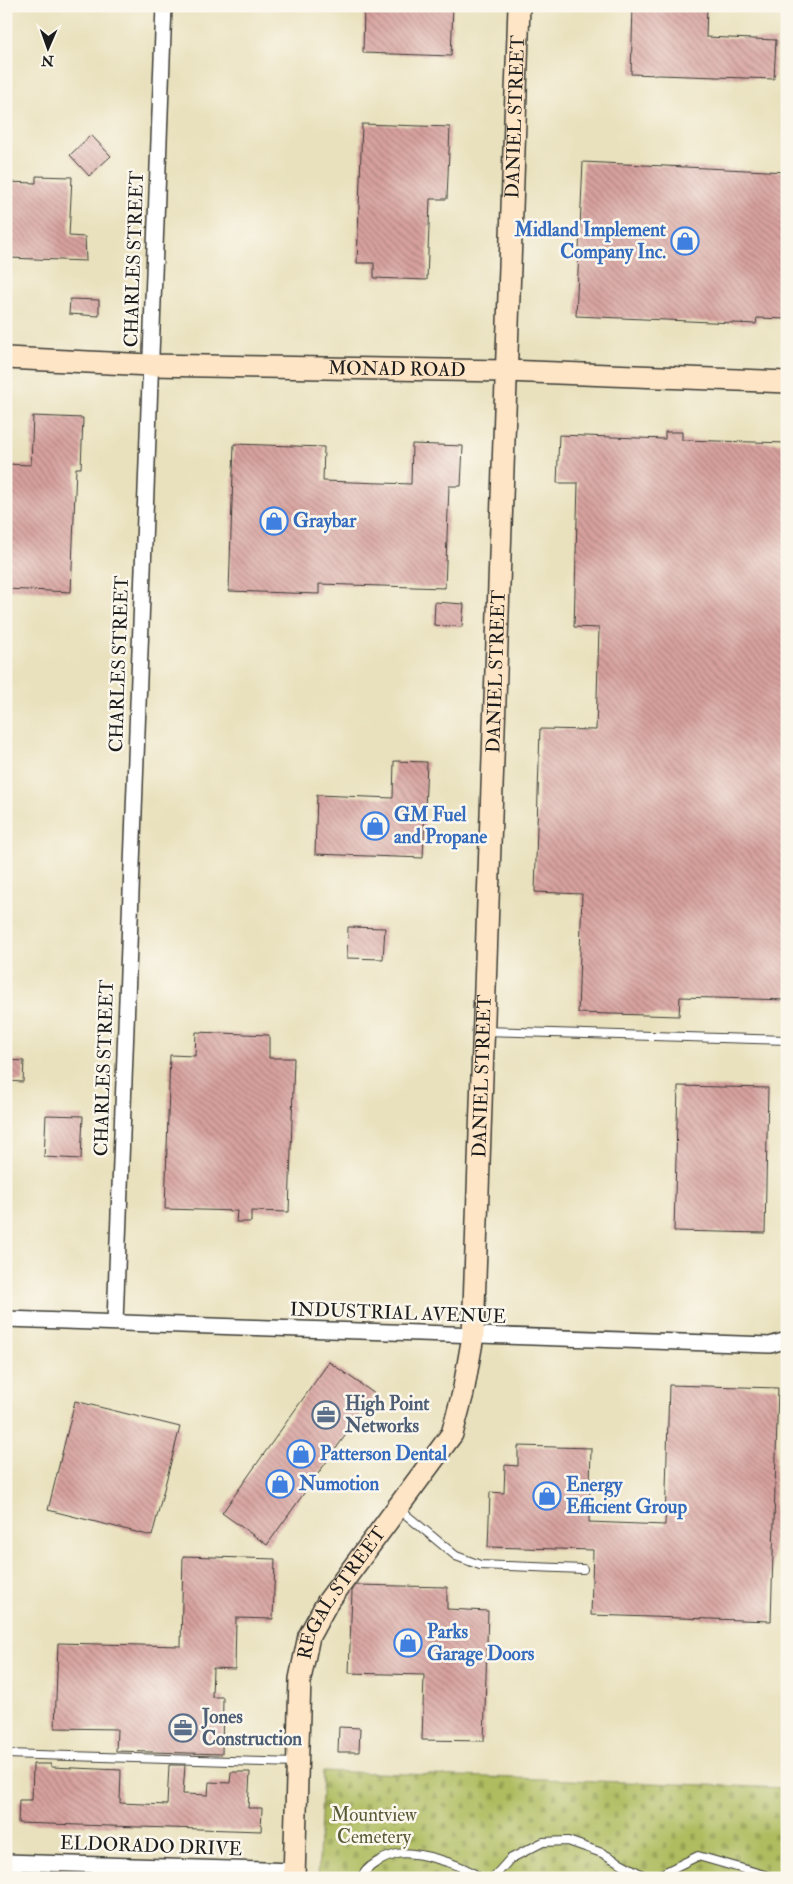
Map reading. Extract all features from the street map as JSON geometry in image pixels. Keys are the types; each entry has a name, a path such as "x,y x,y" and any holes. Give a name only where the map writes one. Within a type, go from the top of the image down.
{"street":[{"name":"CHARLES STREET","path":"115,1322 164,6"},
{"name":"DANIEL STREET","path":"473,1336 519,6"},
{"name":"MONAD ROAD","path":"6,358 150,365 506,371 787,382"},
{"name":"INDUSTRIAL AVENUE","path":"6,1319 770,1345 787,1340"},
{"name":"REGAL STREET","path":"294,1874 300,1678 309,1636 327,1603 452,1434 463,1394 473,1336"},
{"name":"ELDORADO DRIVE","path":"6,1862 294,1874"}],"lane":[{"path":"483,1031 787,1040"},
{"path":"398,1508 456,1556 480,1565 582,1569"},
{"path":"6,1754 297,1763"},
{"path":"493,1878 510,1859 543,1842 568,1841 602,1853 648,1878"},
{"path":"362,1878 362,1874 374,1864 398,1854 425,1856 455,1863 473,1872 479,1878"},
{"path":"653,1878 698,1856 775,1878"}],"green space":[{"name":"Mountview Cemetery","path":"323,1771 787,1788 787,1878 318,1878"}],"building":[{"path":"364,6 453,6 451,56 363,53"},
{"path":"633,6 707,6 706,37 776,40 774,79 631,74"},
{"path":"362,124 450,127 447,199 430,199 427,280 374,278 374,263 357,263"},
{"path":"91,135 111,156 89,176 70,155"},
{"path":"583,162 787,172 787,319 757,318 756,324 576,316"},
{"path":"36,176 72,177 69,236 85,237 86,261 9,258 11,213 6,213 6,182 36,183"},
{"path":"70,299 99,300 99,316 69,314"},
{"path":"33,416 83,418 81,468 76,468 71,592 6,589 6,464 31,465"},
{"path":"665,432 682,432 682,440 787,443 787,1000 680,997 679,1016 578,1013 582,894 535,892 540,729 596,730 599,628 574,627 578,483 557,483 559,435 665,439"},
{"path":"234,444 324,447 323,481 411,484 412,444 463,446 461,486 449,486 445,588 319,584 319,594 229,591"},
{"path":"435,602 464,604 462,627 434,625"},
{"path":"394,761 427,762 423,858 315,854 317,795 393,798"},
{"path":"348,927 385,928 383,959 347,958"},
{"path":"196,1032 269,1035 269,1058 294,1058 289,1212 251,1211 251,1222 236,1222 237,1211 165,1209 170,1055 195,1056"},
{"path":"6,1060 24,1061 23,1082 6,1081"},
{"path":"678,1086 768,1088 765,1233 674,1231"},
{"path":"46,1115 83,1116 81,1159 44,1157"},
{"path":"329,1362 375,1394 267,1545 222,1513"},
{"path":"669,1385 778,1388 771,1621 591,1615 593,1550 488,1547 490,1492 504,1493 505,1465 518,1466 518,1446 591,1448 589,1522 665,1525"},
{"path":"75,1401 180,1427 152,1536 48,1510"},
{"path":"183,1556 275,1559 273,1619 236,1618 235,1669 213,1668 212,1697 223,1697 222,1754 116,1751 117,1729 55,1728 58,1643 181,1646"},
{"path":"356,1585 447,1587 447,1609 488,1611 484,1741 422,1740 424,1675 349,1673 352,1591"},
{"path":"339,1727 360,1728 359,1752 338,1752"},
{"path":"33,1764 51,1764 51,1767 121,1770 120,1803 167,1805 169,1765 185,1765 183,1794 208,1795 209,1782 230,1783 231,1772 250,1772 248,1808 262,1808 261,1831 18,1823 19,1800 32,1800"}],"place":[{"name":"Midland Implement Company Inc.","path":"685,241"},
{"name":"Graybar","path":"274,521"},
{"name":"GM Fuel and Propane","path":"375,826"},
{"name":"High Point Networks","path":"326,1415"},
{"name":"Patterson Dental","path":"301,1454"},
{"name":"Numotion","path":"280,1484"},
{"name":"Energy Efficient Group","path":"547,1496"},
{"name":"Parks Garage Doors","path":"408,1643"},
{"name":"Jones Construction","path":"183,1728"}]}
